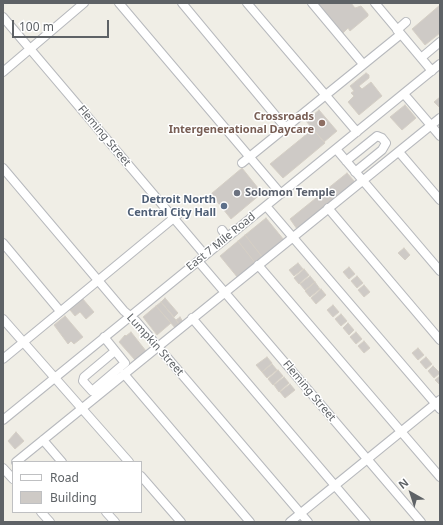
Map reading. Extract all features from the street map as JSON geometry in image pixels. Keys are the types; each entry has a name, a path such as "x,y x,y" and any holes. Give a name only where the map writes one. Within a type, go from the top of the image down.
{"street":[{"path":"3,72 84,3"},
{"path":"119,3 281,194"},
{"path":"182,3 285,127"},
{"path":"247,3 357,132"},
{"path":"312,3 363,64"},
{"path":"375,3 432,71"},
{"name":"Fleming Street","path":"3,17 205,255"},
{"path":"242,163 363,64 399,32 406,22"},
{"path":"421,58 440,42"},
{"name":"East 7 Mile Road","path":"5,415 104,337 440,64"},
{"path":"404,94 440,136"},
{"path":"17,461 157,346 293,238 440,118"},
{"path":"346,161 376,136 382,138 386,143 382,150 355,172"},
{"path":"336,149 440,271"},
{"path":"399,152 440,200"},
{"name":"Lumpkin Street","path":"3,168 308,522"},
{"path":"266,206 438,404 367,459 290,522"},
{"path":"328,208 440,340"},
{"path":"3,359 181,212"},
{"path":"222,230 227,237"},
{"path":"213,237 219,244"},
{"path":"3,243 60,311"},
{"name":"Fleming Street","path":"198,261 421,522"},
{"path":"258,265 440,477"},
{"path":"192,318 366,522"},
{"path":"3,319 128,461"},
{"path":"104,337 125,363 92,391 83,381 84,377 115,351"},
{"path":"124,374 250,522"},
{"path":"43,440 61,461"},
{"path":"4,470 12,478"},
{"path":"142,477 181,522"},
{"path":"43,513 50,522"},
{"path":"107,513 114,522"}],"building":[{"path":"317,3 351,3 355,8 361,6 368,16 350,31 348,28 343,33"},
{"path":"440,5 440,33 425,45 412,29"},
{"path":"366,73 369,75 369,78 359,86 362,89 371,82 382,96 359,115 348,102 354,96 351,93 354,91 350,86"},
{"path":"440,97 440,108 434,102"},
{"path":"405,105 416,118 402,130 390,117"},
{"name":"Crossroads Intergenerational Daycare","path":"319,110 337,131 324,142 306,121"},
{"path":"313,129 325,143 283,178 270,164"},
{"name":"Solomon Temple","path":"242,168 262,193 231,219 211,194"},
{"path":"347,173 355,182 297,229 290,219"},
{"path":"266,218 284,240 263,258 245,235"},
{"path":"245,235 263,258 256,264 238,241"},
{"path":"238,241 256,264 238,278 220,256"},
{"path":"404,248 410,255 405,260 398,253"},
{"path":"298,263 303,269 294,276 289,270"},
{"path":"349,267 355,274 349,279 343,272"},
{"path":"304,269 309,275 299,284 294,278"},
{"path":"310,276 315,282 305,290 300,284"},
{"path":"357,276 363,283 357,288 351,281"},
{"path":"315,282 320,289 310,297 305,291"},
{"path":"364,285 370,292 364,297 358,290"},
{"path":"321,289 326,295 316,304 311,298"},
{"path":"82,298 94,312 86,319 80,312 75,316 70,310"},
{"path":"165,298 178,313 174,317 161,302"},
{"path":"161,302 180,325 176,329 156,306"},
{"path":"333,305 339,312 333,317 327,310"},
{"path":"156,306 171,323 157,335 143,317"},
{"path":"341,314 347,321 341,326 335,319"},
{"path":"65,316 83,337 74,344 71,341 68,344 54,325"},
{"path":"180,317 183,322 180,325 176,320"},
{"path":"348,323 354,330 349,335 343,328"},
{"path":"131,332 146,351 135,360 119,342 125,335 126,336"},
{"path":"356,332 362,339 356,344 350,337"},
{"path":"364,341 370,348 364,353 358,346"},
{"path":"418,348 424,355 418,360 412,353"},
{"path":"267,357 272,363 262,372 256,365"},
{"path":"426,357 432,364 426,369 420,362"},
{"path":"272,364 277,370 267,378 262,372"},
{"path":"433,366 440,373 434,378 428,371"},
{"path":"278,370 283,376 273,385 268,379"},
{"path":"440,376 440,385 435,380"},
{"path":"284,377 289,383 279,392 274,385"},
{"path":"290,384 295,390 285,398 280,392"},
{"path":"16,432 24,441 15,449 8,441"}],"place":[{"name":"Crossroads Intergenerational Daycare","path":"322,123"},
{"name":"Solomon Temple","path":"237,193"},
{"name":"Detroit North Central City Hall","path":"224,206"}]}
